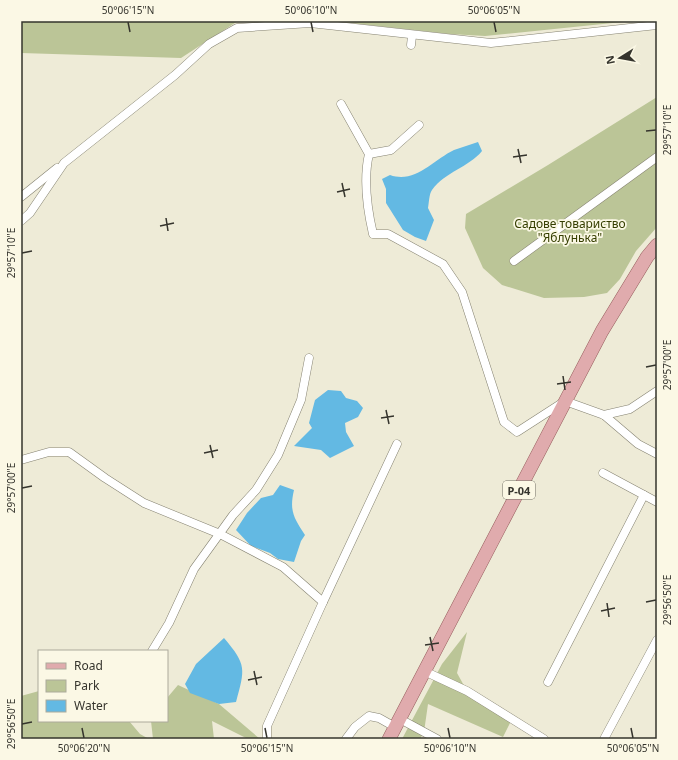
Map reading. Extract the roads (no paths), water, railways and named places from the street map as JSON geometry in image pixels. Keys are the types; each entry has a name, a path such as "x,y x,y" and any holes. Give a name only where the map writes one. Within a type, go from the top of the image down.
{"main road":[{"name":"Р-04","path":"389,739 602,331 647,257 657,245"}],"street":[{"path":"21,197 175,75 209,44 237,28 310,23 491,44 657,25"},
{"path":"411,45 412,36"},
{"path":"341,104 369,154 366,167 367,210 372,234 388,234 443,264 462,292 504,422 517,432 565,401 604,415 638,444 657,454"},
{"path":"369,154 391,150 419,125"},
{"path":"514,261 657,157"},
{"path":"21,221 30,213 64,163"},
{"path":"153,650 169,623 194,569 233,515 256,490 278,455 301,400 309,358"},
{"path":"604,415 630,408 657,391"},
{"path":"267,739 267,726 397,444"},
{"path":"21,460 49,452 69,452 105,478 144,503 220,534 283,567 323,602"},
{"path":"603,473 657,502"},
{"path":"548,682 644,495"},
{"path":"604,739 657,640"},
{"path":"424,671 467,691 544,739"},
{"path":"346,739 355,727 369,716 398,723 422,736 437,739"}],"water":[{"path":"478,142 482,151 477,157 443,179 432,190 428,208 434,220 426,241 403,230 386,203 386,189 382,179 390,175 399,177 416,174 446,154"},
{"path":"328,390 341,391 346,398 357,401 363,408 358,417 345,423 346,432 354,446 330,458 321,450 294,446 312,428 309,423 315,400"},
{"path":"280,485 294,490 292,509 295,519 305,535 301,541 294,562 278,559 270,553 251,546 236,530 247,513 261,498 273,495"},
{"path":"224,638 240,661 242,674 236,702 219,704 190,693 185,684 196,664"}],"park label":[{"name":"Садове товариство \"Яблунька\"","path":"570,230"}]}
